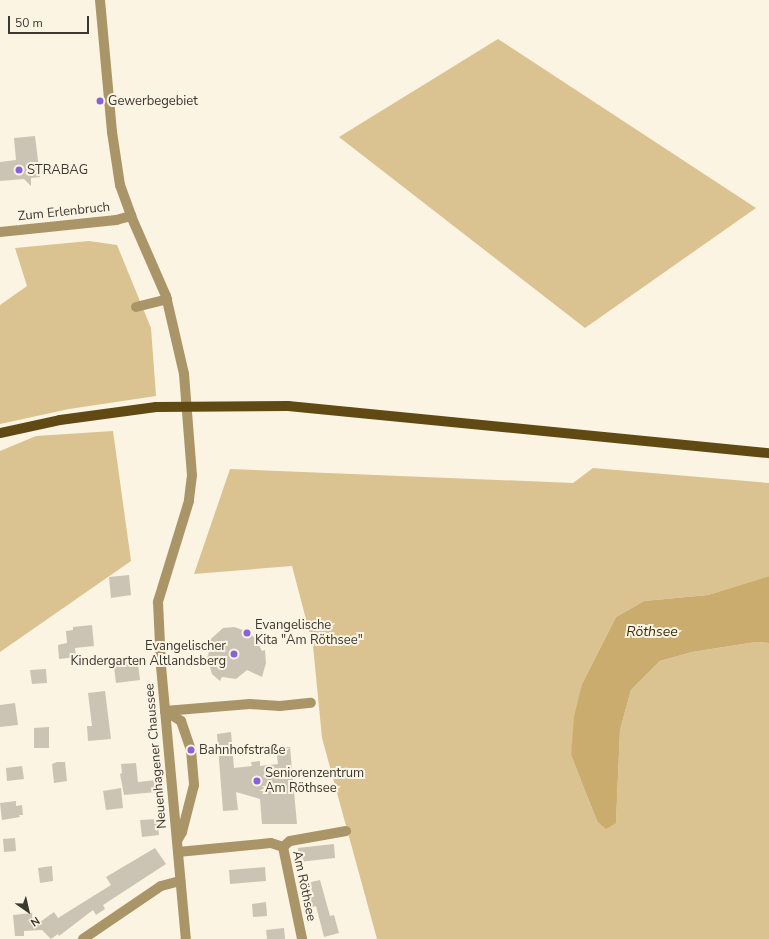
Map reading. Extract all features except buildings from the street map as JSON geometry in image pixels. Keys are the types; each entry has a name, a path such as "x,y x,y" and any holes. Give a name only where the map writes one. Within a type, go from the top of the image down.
{"main road":[{"path":"0,433 75,418 156,407 296,406 769,453"}],"street":[{"name":"Neuenhagener Chaussee","path":"100,0 116,160 120,185 131,216 167,299 184,374 192,475 190,501 158,602 165,711 186,939"},
{"name":"Zum Erlenbruch","path":"0,232 110,221 131,216"},
{"path":"136,307 167,299"},
{"path":"165,711 250,704 280,706 311,703"},
{"path":"165,711 181,721 192,757 194,786 192,799 177,841"},
{"path":"283,847 290,841 346,831"},
{"name":"Am Röthsee","path":"178,852 271,843 283,847 302,939"},
{"path":"82,939 96,935 161,886 180,882"}],"shaded area":[{"path":"498,39 756,208 585,328 339,137"},
{"path":"89,241 117,245 151,328 156,396 69,409 0,424 0,305 27,286 15,248"},
{"path":"113,431 131,561 0,652 0,451 36,436"},
{"path":"593,468 769,483 769,576 708,595 644,601 616,617 582,684 571,755 597,821 616,823 620,730 631,690 660,661 692,652 756,642 769,643 769,939 377,939 322,738 313,646 292,566 194,574 230,469 573,483"}],"water":[{"name":"Röthsee","path":"769,576 769,643 756,642 692,652 660,661 631,690 620,730 616,823 606,829 597,821 571,755 574,717 582,684 616,617 644,601 708,595"}],"place":[{"name":"Gewerbegebiet","path":"100,101"},
{"name":"STRABAG","path":"19,170"},
{"name":"Evangelische Kita \"Am Röthsee\"","path":"247,633"},
{"name":"Evangelischer Kindergarten Altlandsberg","path":"234,654"},
{"name":"Bahnhofstraße","path":"191,750"},
{"name":"Seniorenzentrum Am Röthsee","path":"257,781"}]}
